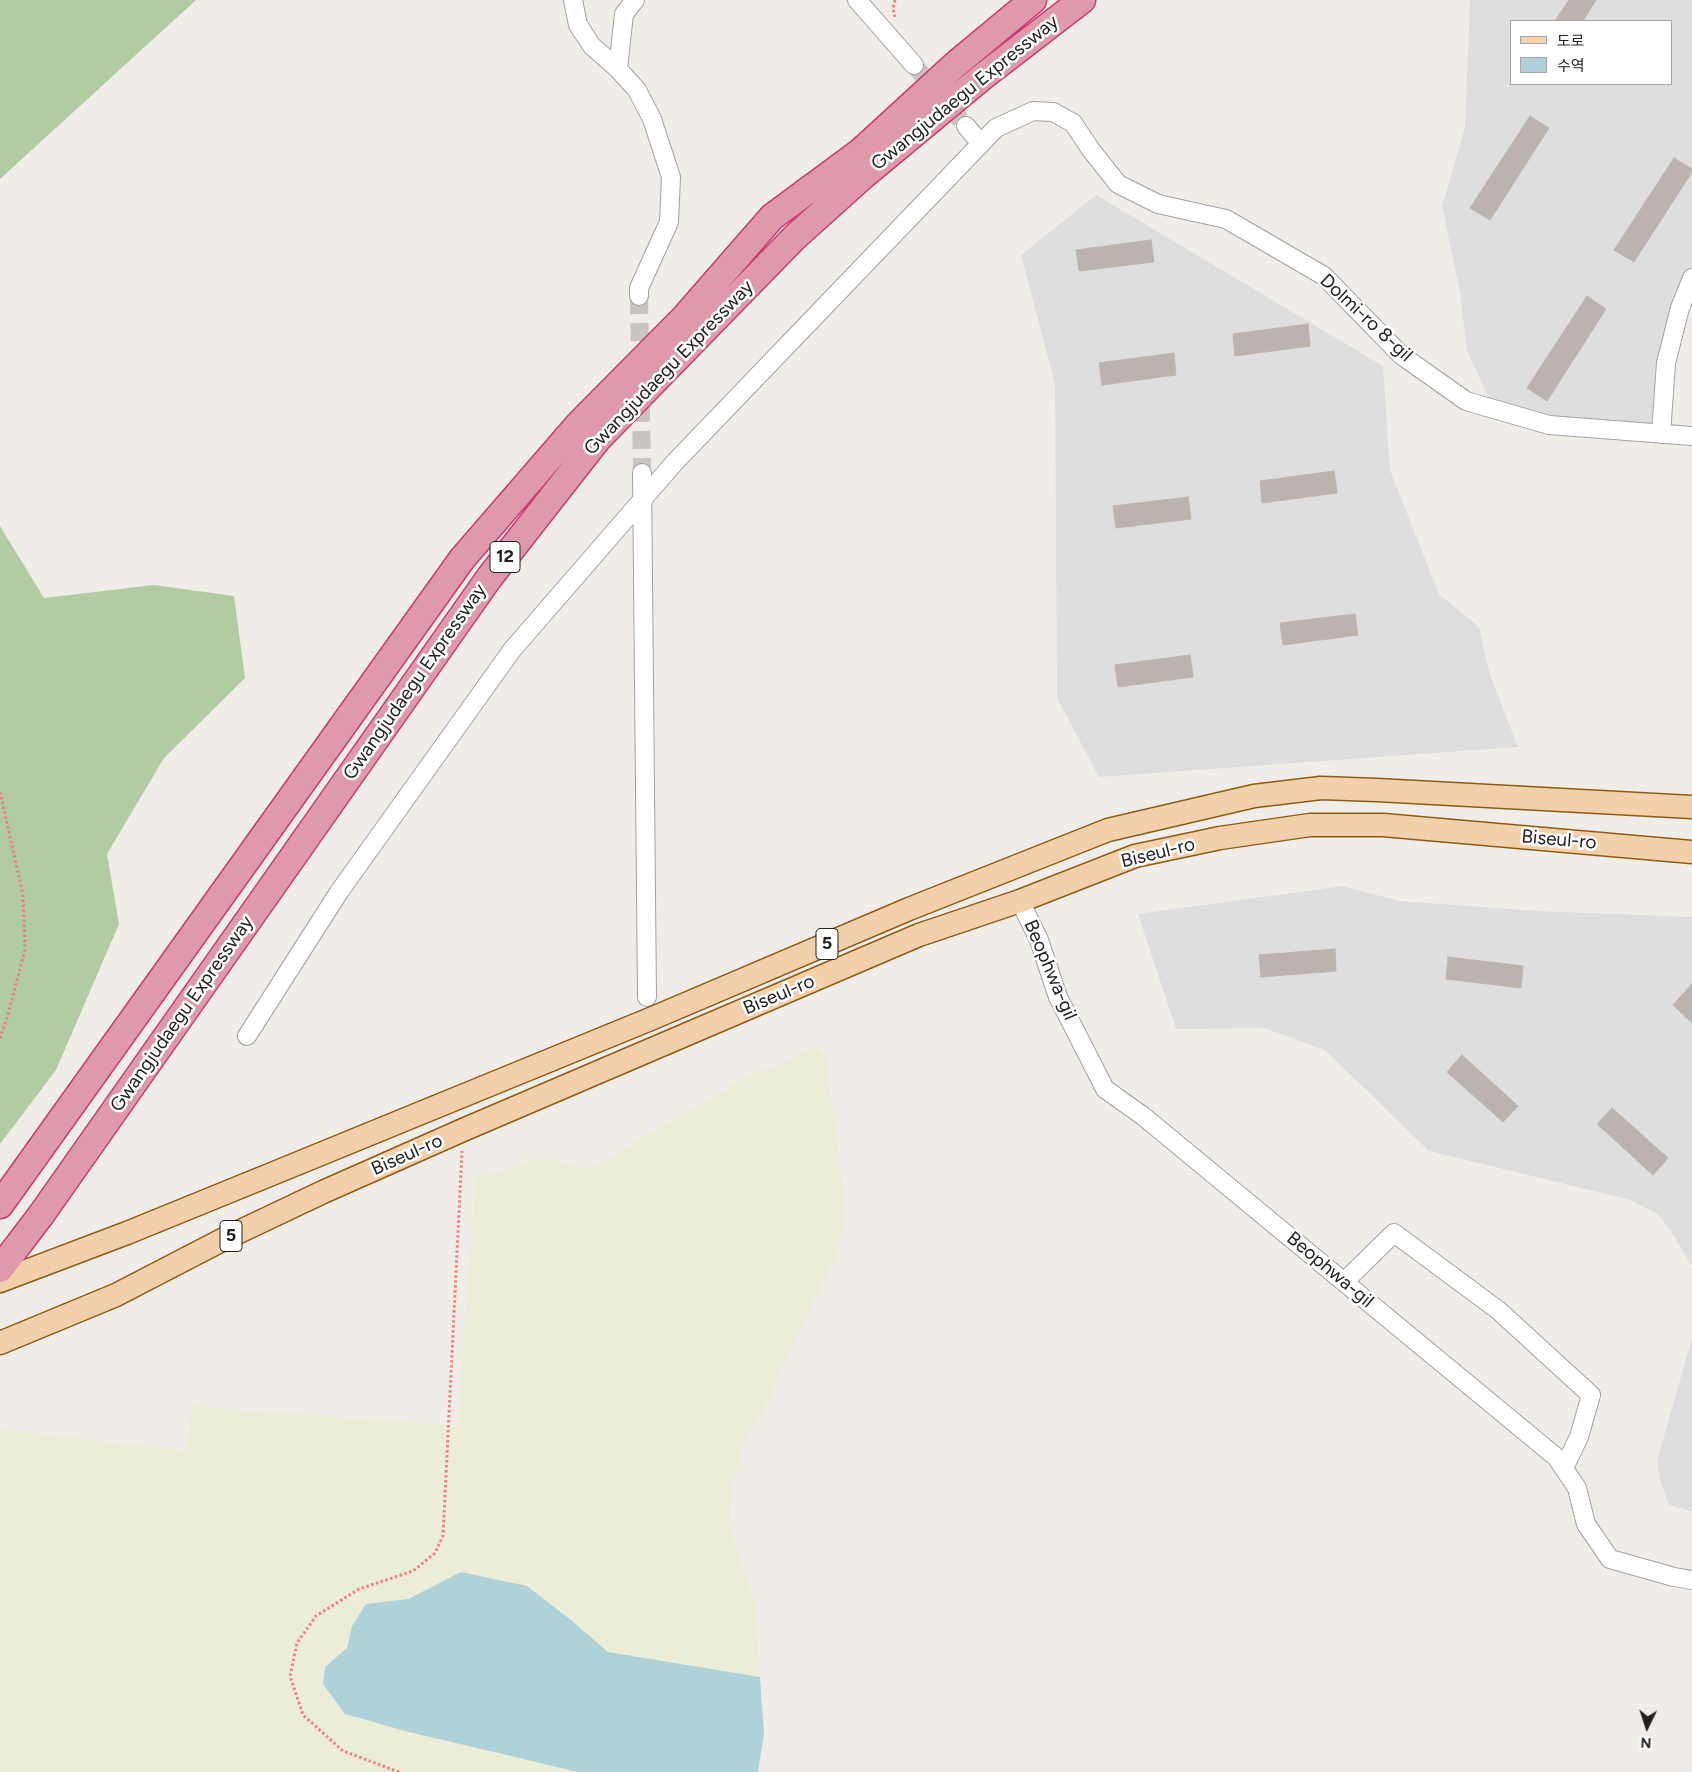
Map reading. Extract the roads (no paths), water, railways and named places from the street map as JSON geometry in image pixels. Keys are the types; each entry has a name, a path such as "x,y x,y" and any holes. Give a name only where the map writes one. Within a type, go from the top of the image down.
{"highway":[{"name":"Gwangjudaegu Expressway","path":"0,1205 462,559 578,425 683,319 772,217 860,152 956,64 1033,0"},
{"name":"Gwangjudaegu Expressway","path":"0,1269 41,1215 489,578 597,440 795,237 864,175 981,78 1082,0"}],"main road":[{"name":"Biseul-ro","path":"0,1281 135,1229 653,1018 908,909 1108,830 1254,796 1321,788 1692,807"},
{"name":"Biseul-ro","path":"0,1343 116,1295 224,1239 463,1130 919,935 1020,901 1135,856 1220,838 1310,824 1383,825 1692,852"}],"street":[{"path":"573,0 578,24 592,46 618,69 637,90 652,119 671,177 669,222 639,288 639,296"},
{"path":"618,69 624,14 635,0"},
{"path":"857,0 914,65"},
{"name":"Dolmi-ro 8-gil","path":"247,1036 339,892 512,650 675,462 996,128 1033,111 1053,112 1073,123 1090,150 1118,184 1158,204 1226,219 1324,276 1401,355 1466,401 1549,425 1692,436"},
{"path":"966,126 981,144"},
{"path":"1661,434 1666,363 1680,308 1692,278"},
{"path":"642,473 644,498 647,997"},
{"name":"Beophwa-gil","path":"1020,901 1039,940 1058,997 1106,1089 1143,1116 1556,1457 1577,1488 1586,1524 1610,1558 1674,1577 1692,1580"},
{"path":"1344,1282 1394,1232 1498,1310 1591,1395 1579,1436 1564,1468"}],"water":[{"path":"461,1572 527,1586 608,1652 760,1677 764,1734 758,1772 578,1772 405,1731 345,1714 323,1684 325,1667 347,1648 352,1626 366,1604 408,1599"}],"tunnel":[{"path":"914,65 966,126"},
{"path":"639,296 642,473"}]}
